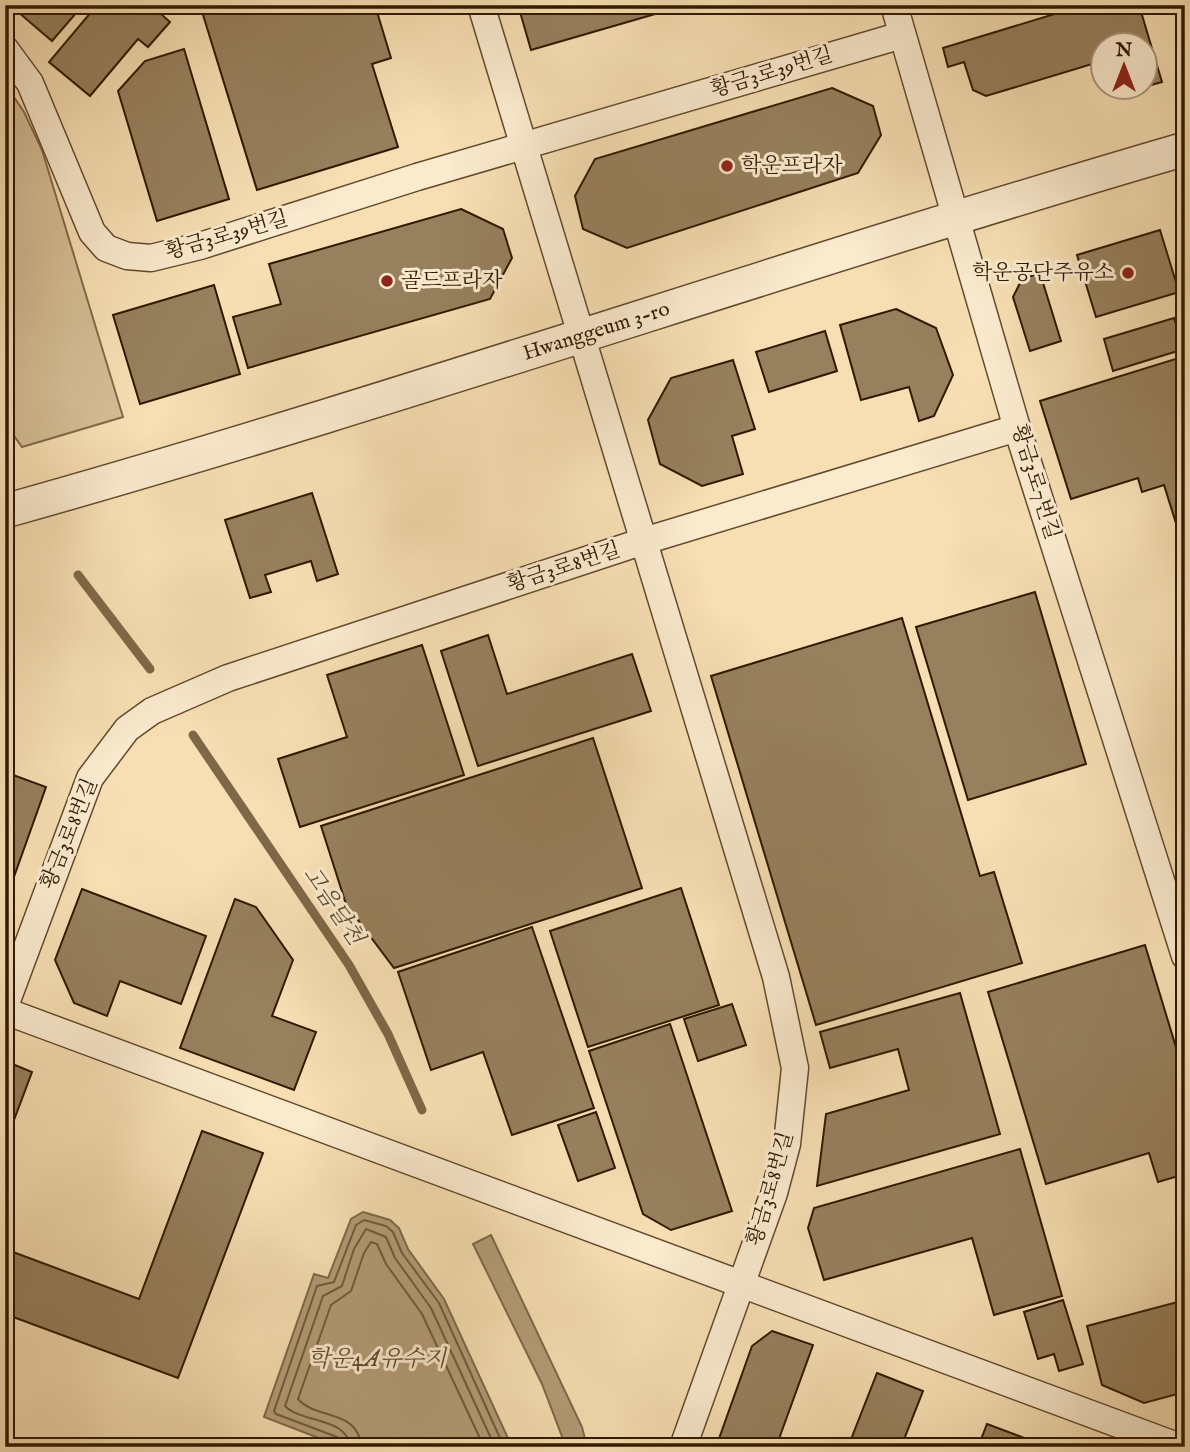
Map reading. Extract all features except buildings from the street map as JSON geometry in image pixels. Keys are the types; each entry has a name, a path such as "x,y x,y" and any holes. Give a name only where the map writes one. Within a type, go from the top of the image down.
{"street":[{"path":"481,5 643,541 1017,428"},
{"name":"황금3로7번길","path":"894,5 1017,428 1185,956"},
{"name":"황금3로39번길","path":"5,49 30,83 92,232 107,248 127,256 151,257 200,246 902,34"},
{"name":"Hwanggeum 3-ro","path":"5,511 580,337 956,216 1185,149"},
{"name":"황금3로8번길","path":"5,1006 90,778 127,729 152,711 228,678 643,541 776,977 795,1068 787,1144 774,1193 683,1447"},
{"path":"5,1011 1180,1447"}],"shaded area":[{"path":"5,84 24,112 42,150 123,417 22,447 5,423"}],"water":[{"name":"학운4A유수지","path":"363,1212 390,1220 399,1228 408,1249 444,1299 512,1447 342,1447 264,1417 314,1274 328,1278 351,1219"},
{"path":"491,1235 582,1427 587,1447 566,1447 542,1384 473,1244"}],"waterway":[{"name":"고음달천","path":"78,575 150,669"},
{"name":"고음달천","path":"193,735 349,965 388,1034 422,1110"}],"place":[{"name":"학운프라자","path":"727,166"},
{"name":"학운공단주유소","path":"1128,273"},
{"name":"골드프라자","path":"387,281"}]}
